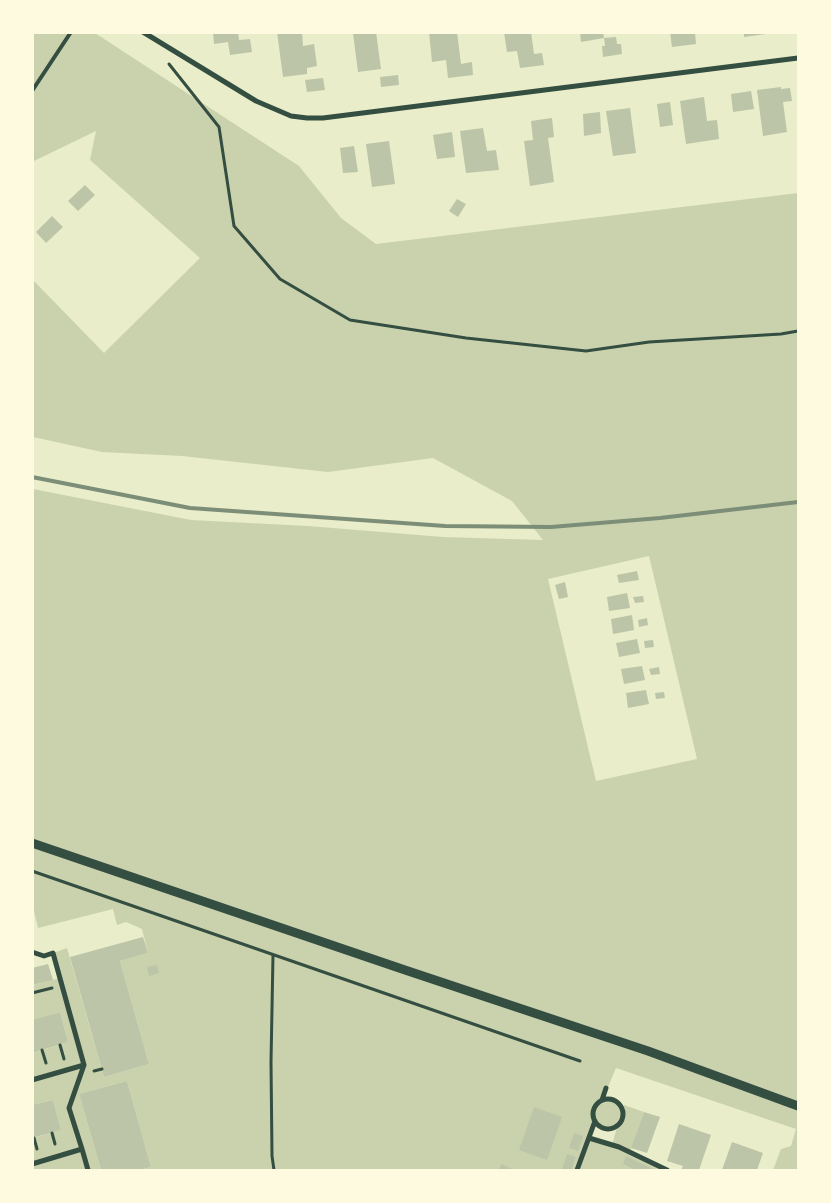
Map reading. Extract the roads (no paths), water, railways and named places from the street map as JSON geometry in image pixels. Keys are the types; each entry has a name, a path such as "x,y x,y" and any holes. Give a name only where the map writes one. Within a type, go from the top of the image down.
{"street":[{"path":"145,33 256,101 291,116 306,118 323,118 798,58"},
{"path":"32,843 640,1048 798,1106"},
{"path":"32,952 44,956 53,953 84,1065 69,1108 88,1170"},
{"path":"32,1080 84,1065"},
{"path":"602,1100 612,1099 621,1104 623,1119 617,1127 607,1129 598,1125 595,1121 593,1111 595,1106 602,1100 606,1088"},
{"path":"576,1170 595,1121"},
{"path":"589,1138 619,1147 667,1170"},
{"path":"32,1164 82,1150"}],"lane":[{"path":"32,90 71,32"}],"railway":[{"path":"32,477 190,508 445,526 551,527 660,518 798,502"}]}
